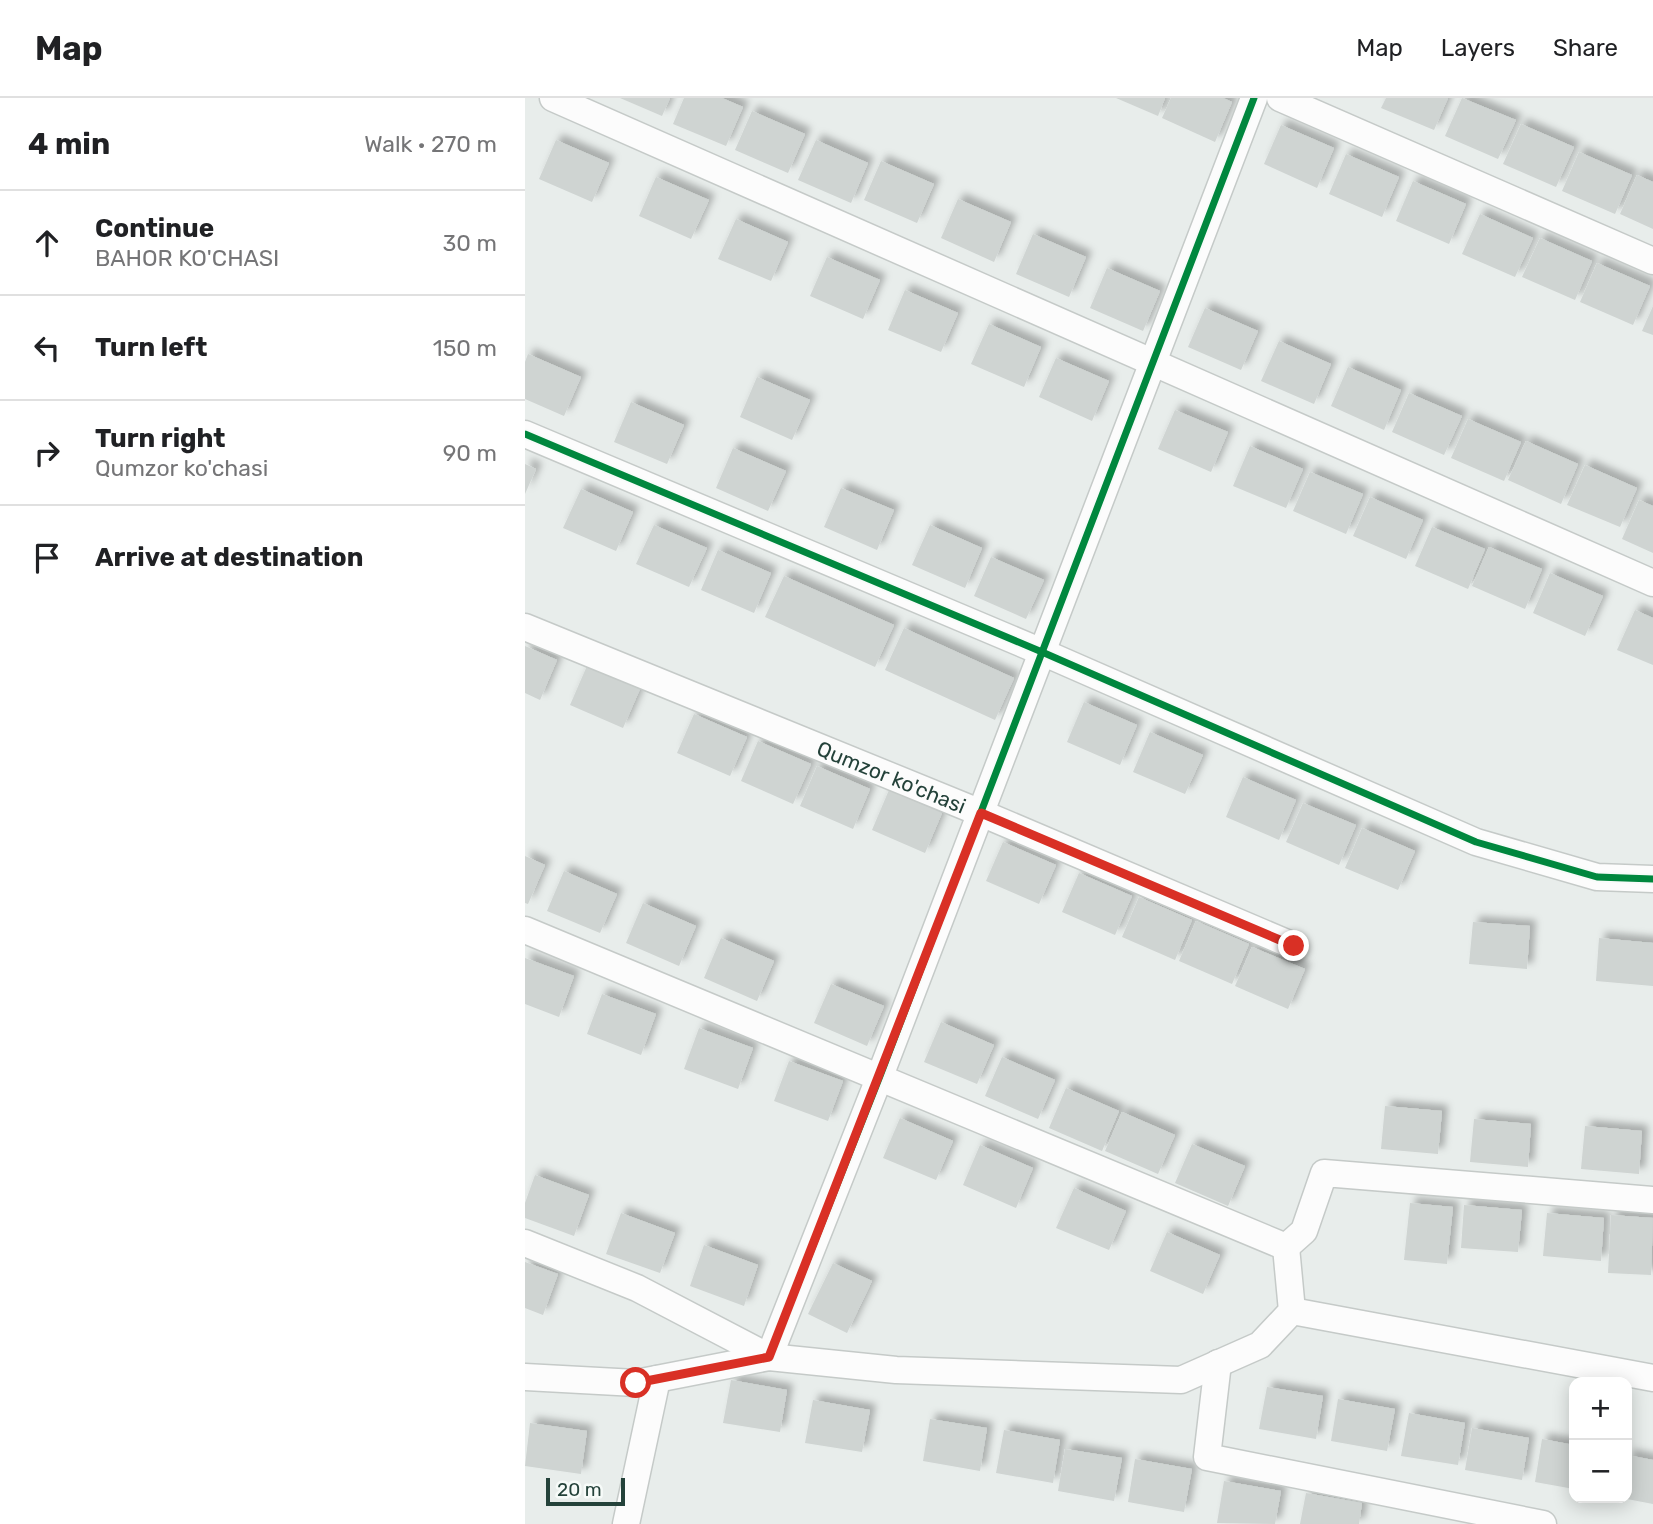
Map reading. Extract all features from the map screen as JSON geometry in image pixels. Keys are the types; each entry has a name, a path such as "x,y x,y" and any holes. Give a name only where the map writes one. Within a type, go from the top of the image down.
{"street":[{"path":"553,98 1653,583"},
{"path":"769,1357 880,1076 1254,98"},
{"path":"1280,98 1653,261"},
{"path":"525,434 1042,652 1476,842 1597,877 1653,879"},
{"name":"Qumzor ko'chasi","path":"525,626 981,813 1294,946"},
{"path":"525,930 1286,1247"},
{"path":"1286,1247 1304,1231 1324,1173 1653,1200"},
{"path":"525,1243 637,1288 769,1357"},
{"path":"525,1377 636,1383 769,1357 896,1370 1181,1380 1259,1345 1292,1311 1286,1247"},
{"path":"1292,1311 1653,1378"},
{"path":"1218,1363 1207,1458 1543,1524"},
{"path":"626,1524 657,1379"}],"building":[{"path":"620,98 670,98 662,116"},
{"path":"684,98 722,98 743,107 726,146 673,124"},
{"path":"1116,98 1165,98 1158,116"},
{"path":"1171,98 1223,98 1232,102 1215,142 1162,118"},
{"path":"1386,98 1448,98 1434,130 1381,108"},
{"path":"1462,98 1516,120 1498,159 1445,136"},
{"path":"752,111 805,134 788,173 735,150"},
{"path":"1521,124 1574,147 1556,187 1503,164"},
{"path":"1281,125 1334,148 1317,188 1264,164"},
{"path":"556,140 609,163 592,202 539,179"},
{"path":"816,140 868,163 851,203 798,180"},
{"path":"1579,152 1632,175 1615,214 1562,191"},
{"path":"1346,154 1399,177 1382,217 1329,194"},
{"path":"881,161 934,184 917,223 864,200"},
{"path":"1637,175 1653,182 1653,229 1620,214"},
{"path":"656,177 709,200 691,239 639,216"},
{"path":"1413,181 1466,204 1449,244 1396,221"},
{"path":"958,199 1011,222 994,262 941,238"},
{"path":"1480,214 1533,238 1515,277 1462,254"},
{"path":"736,219 788,242 771,281 718,259"},
{"path":"1033,234 1086,257 1069,297 1016,274"},
{"path":"1540,238 1592,261 1575,300 1522,277"},
{"path":"827,257 880,280 863,319 810,296"},
{"path":"1597,263 1650,286 1633,325 1580,302"},
{"path":"1107,268 1160,291 1143,331 1090,308"},
{"path":"905,290 958,313 941,352 888,330"},
{"path":"1653,306 1653,335 1642,331"},
{"path":"1205,308 1258,331 1241,370 1188,347"},
{"path":"989,324 1041,347 1024,387 971,364"},
{"path":"1279,341 1331,364 1314,404 1261,381"},
{"path":"528,354 581,377 564,416 525,399 525,362"},
{"path":"1056,358 1109,381 1092,421 1039,397"},
{"path":"1348,367 1401,390 1384,430 1331,406"},
{"path":"757,377 810,400 792,440 740,417"},
{"path":"1409,393 1462,416 1444,455 1392,432"},
{"path":"631,402 684,425 667,464 614,442"},
{"path":"1175,410 1228,432 1211,472 1158,449"},
{"path":"1468,419 1521,442 1504,481 1451,458"},
{"path":"1526,441 1578,464 1561,504 1508,480"},
{"path":"1250,446 1303,469 1286,508 1233,486"},
{"path":"733,448 786,471 768,511 716,488"},
{"path":"525,464 536,469 525,494"},
{"path":"1585,465 1637,488 1620,527 1567,505"},
{"path":"1310,472 1363,494 1346,534 1293,511"},
{"path":"841,488 894,510 877,550 824,527"},
{"path":"581,489 633,512 616,551 563,528"},
{"path":"1370,497 1423,520 1406,559 1353,536"},
{"path":"1639,500 1653,506 1653,553 1622,539"},
{"path":"654,525 707,548 689,587 636,564"},
{"path":"930,525 982,548 965,588 912,565"},
{"path":"1432,527 1485,549 1468,589 1415,566"},
{"path":"1489,547 1542,569 1525,609 1472,586"},
{"path":"718,550 771,573 754,613 701,590"},
{"path":"991,557 1044,580 1026,619 974,596"},
{"path":"1550,573 1603,596 1585,636 1533,613"},
{"path":"784,576 894,625 875,667 765,617"},
{"path":"1635,610 1653,618 1653,665 1617,650"},
{"path":"904,628 1014,678 995,720 885,670"},
{"path":"525,646 557,660 540,700 525,693"},
{"path":"587,666 640,689 623,728 570,705"},
{"path":"1084,702 1137,725 1120,765 1067,742"},
{"path":"694,714 747,737 730,776 677,753"},
{"path":"1150,732 1203,755 1185,794 1133,772"},
{"path":"758,741 811,764 793,804 741,781"},
{"path":"817,766 870,789 853,829 800,806"},
{"path":"1243,777 1296,800 1279,840 1226,817"},
{"path":"889,790 942,813 925,853 872,830"},
{"path":"1303,803 1356,825 1339,865 1286,842"},
{"path":"1362,828 1415,851 1398,890 1345,868"},
{"path":"1003,842 1056,865 1039,904 986,881"},
{"path":"525,856 545,865 528,904 525,903"},
{"path":"564,871 617,894 600,933 547,911"},
{"path":"1079,873 1132,896 1115,935 1062,912"},
{"path":"1139,897 1192,920 1175,960 1122,937"},
{"path":"643,903 696,926 679,966 626,943"},
{"path":"1196,921 1249,944 1232,984 1179,961"},
{"path":"1473,922 1530,926 1527,969 1469,964"},
{"path":"721,938 774,961 757,1001 704,978"},
{"path":"1599,938 1653,943 1653,986 1596,981"},
{"path":"1252,947 1305,969 1288,1009 1235,986"},
{"path":"525,958 574,976 559,1017 525,1004"},
{"path":"831,984 884,1006 867,1046 814,1023"},
{"path":"602,994 656,1014 641,1055 587,1034"},
{"path":"941,1022 994,1045 977,1084 924,1062"},
{"path":"699,1028 753,1048 738,1089 684,1069"},
{"path":"1002,1057 1055,1080 1038,1119 985,1096"},
{"path":"789,1061 843,1081 828,1121 774,1101"},
{"path":"1066,1088 1119,1111 1102,1151 1049,1128"},
{"path":"1385,1106 1442,1111 1438,1154 1381,1149"},
{"path":"1122,1112 1175,1135 1158,1174 1105,1151"},
{"path":"900,1118 953,1141 936,1180 883,1158"},
{"path":"1474,1119 1531,1124 1528,1167 1470,1162"},
{"path":"1585,1126 1642,1131 1639,1174 1581,1169"},
{"path":"1192,1144 1245,1166 1228,1206 1175,1183"},
{"path":"980,1145 1033,1168 1016,1208 963,1185"},
{"path":"535,1175 589,1195 574,1236 525,1218 525,1203"},
{"path":"1074,1188 1126,1211 1109,1250 1056,1228"},
{"path":"1410,1203 1453,1207 1447,1264 1404,1260"},
{"path":"1464,1205 1522,1210 1518,1252 1461,1248"},
{"path":"621,1213 675,1233 660,1273 606,1254"},
{"path":"1547,1213 1604,1218 1601,1261 1543,1256"},
{"path":"1611,1215 1653,1218 1651,1275 1608,1273"},
{"path":"1167,1232 1220,1255 1203,1294 1150,1271"},
{"path":"704,1245 758,1265 744,1306 690,1286"},
{"path":"525,1262 558,1274 543,1315 525,1308"},
{"path":"833,1263 872,1281 847,1333 808,1314"},
{"path":"731,1380 787,1390 780,1432 723,1423"},
{"path":"1267,1387 1323,1396 1316,1439 1259,1429"},
{"path":"1338,1399 1395,1409 1387,1451 1331,1441"},
{"path":"813,1400 870,1410 862,1452 805,1443"},
{"path":"1409,1413 1465,1423 1458,1465 1401,1456"},
{"path":"930,1419 987,1428 980,1471 923,1461"},
{"path":"530,1423 587,1431 581,1474 525,1466"},
{"path":"1472,1428 1529,1438 1522,1480 1465,1470"},
{"path":"1004,1430 1060,1440 1053,1483 996,1473"},
{"path":"1542,1439 1569,1444 1569,1488 1535,1482"},
{"path":"1065,1449 1122,1458 1114,1501 1058,1491"},
{"path":"1632,1456 1653,1460 1653,1504 1632,1500"},
{"path":"1135,1459 1192,1469 1184,1512 1128,1502"},
{"path":"1224,1481 1281,1491 1275,1524 1217,1523"},
{"path":"1306,1493 1362,1503 1359,1524 1300,1524"}],"cycle path":[{"path":"769,1357 880,1076 1254,98"},
{"path":"525,434 1042,652 1476,842 1597,877 1653,879"}],"route":[{"path":"636,1383 769,1357 981,813 1294,946"}]}
